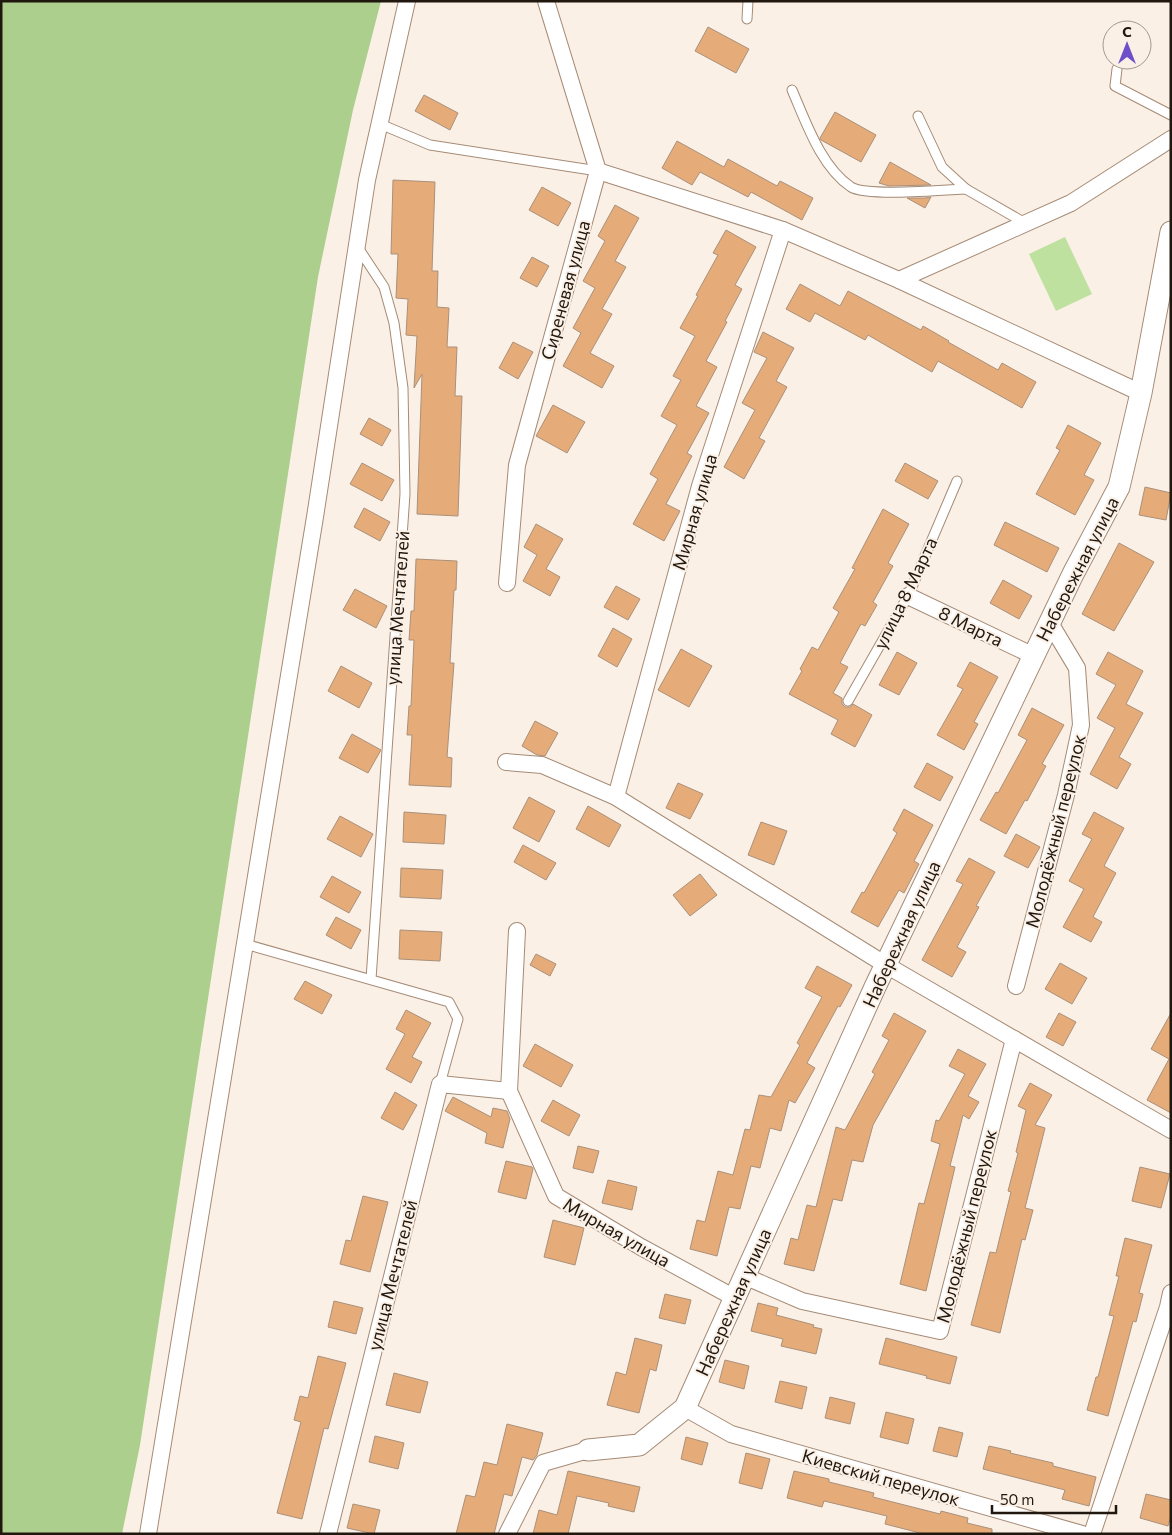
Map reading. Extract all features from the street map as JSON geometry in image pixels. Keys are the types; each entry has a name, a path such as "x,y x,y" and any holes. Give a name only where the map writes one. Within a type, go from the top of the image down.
{"street":[{"path":"148,1534 316,517 367,180 407,1"},
{"path":"546,1 598,171 784,230 899,280 1142,393"},
{"path":"899,280 1071,203 1171,140"},
{"name":"Сиреневая улица","path":"507,583 517,465 598,171"},
{"name":"Мирная улица","path":"616,797 700,486 784,230"},
{"name":"Набережная улица","path":"508,1534 543,1463 588,1450 639,1445 684,1408 886,965 1073,574 1118,487 1142,393 1171,232"},
{"name":"8 Марта","path":"908,596 1034,656"},
{"name":"Молодёжный переулок","path":"1016,986 1066,795 1081,725 1077,668 1050,623"},
{"path":"506,762 542,766 616,797 886,965 1171,1130"},
{"name":"Мирная улица","path":"517,931 509,1090 556,1196 641,1247 735,1298"},
{"name":"Молодёжный переулок","path":"744,1276 802,1301 940,1332 1014,1039"},
{"path":"440,1084 509,1090"},
{"name":"улица Мечтателей","path":"328,1534 440,1084"},
{"path":"1092,1534 1168,1307 1171,1293"},
{"name":"Киевский переулок","path":"684,1408 731,1434 1082,1534"}],"lane":[{"path":"748,1 748,19"},
{"path":"1117,70 1115,86 1171,115"},
{"path":"792,90 819,150 838,174 853,188 897,193 966,189"},
{"path":"918,116 942,167 966,189 1025,223"},
{"path":"380,124 430,145 598,171"},
{"name":"улица Мечтателей","path":"357,245 384,287 394,323 403,388 405,494 371,979"},
{"name":"улица 8 Марта","path":"848,701 908,596 957,481"},
{"path":"245,944 449,1002 458,1019 440,1084"}],"green space":[{"path":"1,1 381,1 353,110 318,277 140,1445 122,1534 1,1534"},
{"path":"1065,237 1092,294 1056,311 1029,254"}],"building":[{"path":"708,27 749,49 736,73 695,51"},
{"path":"424,95 458,113 450,130 415,111"},
{"path":"835,112 876,135 861,162 821,140 820,138"},
{"path":"677,141 724,167 728,159 777,186 780,181 813,198 802,220 751,192 748,197 700,172 692,185 662,168"},
{"path":"890,162 931,185 889,186 879,183"},
{"path":"393,180 435,182 432,271 438,271 437,307 449,308 447,347 457,347 455,396 462,396 458,516 417,514 422,374 414,388 417,336 406,335 408,299 396,298 398,254 391,254"},
{"path":"542,187 571,203 558,226 529,210"},
{"path":"931,197 925,208 907,198 925,198"},
{"path":"615,205 639,218 615,261 626,267 602,309 612,314 590,353 614,366 602,388 563,366 581,333 573,328 595,288 583,281 605,241 598,236"},
{"path":"726,230 756,247 735,285 742,289 706,361 717,367 696,406 709,413 687,453 692,456 666,504 680,511 664,541 633,524 658,479 650,474 677,425 661,416 681,380 673,376 695,336 680,328 718,255 713,253"},
{"path":"532,257 549,266 537,287 520,278"},
{"path":"800,284 840,306 848,291 921,330 923,326 998,370 1002,363 1036,382 1022,408 938,361 932,372 868,335 865,340 815,313 810,322 786,309"},
{"path":"763,332 794,348 776,381 787,387 759,438 765,441 744,479 724,467 755,410 742,403 767,358 754,352"},
{"path":"513,342 533,352 518,379 499,368"},
{"path":"553,405 585,422 567,453 536,436"},
{"path":"369,418 391,430 382,446 360,434"},
{"path":"1068,425 1101,443 1084,475 1094,480 1075,515 1036,494 1060,450 1056,448"},
{"path":"362,463 394,480 382,501 350,484"},
{"path":"905,463 938,481 928,499 895,481"},
{"path":"1145,487 1171,493 1166,520 1139,515"},
{"path":"364,508 390,522 380,541 354,527"},
{"path":"883,509 909,524 888,563 893,566 873,602 877,605 865,626 861,624 840,663 848,667 833,693 842,698 842,704 845,707 851,707 853,704 872,715 855,747 831,734 838,720 789,694 802,671 800,669 812,647 818,650 839,612 833,608 855,569 852,568"},
{"path":"1005,522 1059,548 1047,572 994,545"},
{"path":"536,524 563,539 546,569 560,577 550,596 523,581 537,555 524,547"},
{"path":"1119,543 1154,562 1114,631 1082,614"},
{"path":"416,559 457,561 450,663 454,663 447,757 452,758 451,787 409,785 412,735 407,735 409,706 411,706 414,640 409,640 411,611 414,611"},
{"path":"1003,580 1032,596 1019,619 990,603"},
{"path":"616,586 640,599 628,620 604,607"},
{"path":"355,589 387,606 376,628 343,610"},
{"path":"613,628 632,639 617,667 598,656"},
{"path":"681,649 712,666 689,707 658,690"},
{"path":"897,652 917,663 899,695 879,685"},
{"path":"1108,652 1143,671 1126,704 1143,713 1119,757 1131,764 1117,789 1090,774 1115,728 1097,718 1116,685 1096,674"},
{"path":"970,662 998,677 974,722 978,724 964,750 937,735 963,689 957,686"},
{"path":"341,666 372,683 359,708 328,691"},
{"path":"1032,708 1064,725 1042,764 1046,766 1006,834 980,820 996,792 998,793 1027,740 1018,735"},
{"path":"535,721 558,733 545,756 537,755 522,746"},
{"path":"352,734 381,750 368,773 339,758"},
{"path":"927,763 953,777 940,801 914,787"},
{"path":"678,783 703,794 690,819 666,808"},
{"path":"529,797 555,811 539,842 513,828"},
{"path":"588,806 621,825 609,847 576,829"},
{"path":"904,809 933,825 914,861 919,864 904,893 899,890 878,927 851,912 862,892 864,893 897,833 893,830"},
{"path":"404,812 446,815 444,844 403,842"},
{"path":"1094,812 1124,828 1104,866 1116,873 1093,917 1102,922 1091,942 1063,927 1084,889 1069,881 1092,839 1082,834"},
{"path":"340,816 373,834 361,857 327,839"},
{"path":"761,822 787,831 774,865 748,855"},
{"path":"1016,834 1040,847 1028,868 1004,856"},
{"path":"523,845 556,863 546,880 514,862"},
{"path":"969,858 995,872 976,906 979,907 957,947 966,952 952,977 922,960 963,884 956,881"},
{"path":"401,868 443,870 441,899 400,897"},
{"path":"700,874 717,895 690,916 673,895"},
{"path":"332,876 361,892 349,913 320,897"},
{"path":"336,917 361,930 351,949 326,935"},
{"path":"400,930 442,932 440,961 399,959"},
{"path":"536,954 556,964 550,976 530,965"},
{"path":"1060,963 1087,978 1072,1004 1045,989"},
{"path":"817,966 852,985 840,1007 838,1006 807,1063 815,1068 795,1103 789,1100 781,1131 770,1128 760,1168 751,1166 740,1209 729,1207 717,1256 690,1249 697,1220 705,1222 718,1171 733,1175 745,1129 750,1130 759,1095 771,1097 800,1045 797,1043 822,997 805,988"},
{"path":"305,981 332,995 322,1014 294,999"},
{"path":"406,1010 431,1023 412,1057 422,1062 411,1083 386,1069 405,1034 396,1029"},
{"path":"894,1013 926,1031 873,1125 863,1162 852,1160 842,1201 833,1199 814,1271 784,1264 791,1238 798,1240 807,1205 816,1207 836,1127 845,1130 875,1074 872,1072 889,1040 882,1036"},
{"path":"1059,1013 1076,1022 1063,1046 1046,1037"},
{"path":"1171,1013 1171,1113 1147,1100 1169,1059 1151,1049"},
{"path":"535,1044 573,1065 561,1087 523,1066"},
{"path":"958,1049 986,1064 968,1096 979,1102 969,1119 963,1115 950,1166 955,1167 926,1291 900,1284 919,1203 924,1204 940,1144 931,1141 936,1120 939,1121 965,1074 949,1066"},
{"path":"1030,1083 1052,1095 1035,1125 1045,1128 1025,1208 1033,1210 1025,1240 1022,1239 1000,1333 971,1325 990,1252 996,1253 1011,1192 1008,1191 1018,1153 1016,1152 1026,1110 1018,1106"},
{"path":"395,1092 417,1105 403,1130 381,1118"},
{"path":"453,1097 491,1117 493,1108 507,1111 510,1119 503,1148 485,1143 487,1133 445,1111"},
{"path":"553,1100 580,1115 569,1136 541,1121"},
{"path":"578,1146 599,1151 593,1173 573,1168"},
{"path":"506,1161 532,1167 526,1199 498,1192"},
{"path":"1140,1167 1170,1174 1161,1208 1132,1201"},
{"path":"608,1180 637,1187 632,1210 602,1203"},
{"path":"363,1196 388,1202 370,1272 340,1264 346,1240 351,1241"},
{"path":"553,1220 584,1228 575,1265 544,1257"},
{"path":"1125,1238 1152,1245 1139,1293 1143,1294 1136,1322 1133,1321 1108,1416 1087,1410 1114,1316 1109,1315 1119,1276 1116,1276"},
{"path":"665,1294 691,1300 685,1324 659,1318"},
{"path":"334,1301 363,1308 356,1334 328,1327"},
{"path":"758,1303 778,1308 776,1315 822,1329 816,1354 781,1346 783,1339 751,1331"},
{"path":"635,1338 662,1345 656,1371 650,1369 639,1413 607,1405 616,1372 626,1375"},
{"path":"886,1338 957,1357 950,1384 879,1364"},
{"path":"318,1356 346,1363 328,1429 324,1428 302,1519 277,1513 301,1422 294,1420 300,1396 308,1398"},
{"path":"725,1360 749,1366 744,1389 719,1382"},
{"path":"394,1373 428,1382 420,1413 386,1405"},
{"path":"780,1381 807,1387 802,1409 775,1402"},
{"path":"830,1397 855,1403 850,1424 825,1418"},
{"path":"886,1412 914,1419 908,1444 880,1437"},
{"path":"507,1424 543,1433 537,1455 533,1460 522,1457 512,1496 504,1494 494,1534 456,1534 466,1495 475,1497 484,1462 497,1465"},
{"path":"939,1427 963,1433 957,1457 933,1451"},
{"path":"375,1436 404,1443 398,1469 369,1462"},
{"path":"686,1437 708,1443 702,1465 681,1459"},
{"path":"989,1446 1096,1477 1089,1506 1062,1499 1065,1490 983,1469"},
{"path":"746,1453 770,1459 762,1489 739,1483"},
{"path":"568,1471 640,1487 634,1512 608,1506 609,1503 577,1496 568,1534 533,1534 539,1510 557,1515"},
{"path":"794,1471 829,1479 829,1482 874,1493 873,1497 940,1514 941,1511 968,1518 967,1523 992,1529 992,1534 924,1534 885,1524 887,1516 824,1501 822,1507 787,1498"},
{"path":"1146,1494 1171,1500 1171,1516 1168,1526 1140,1518"},
{"path":"353,1504 380,1510 374,1534 347,1528"}]}
